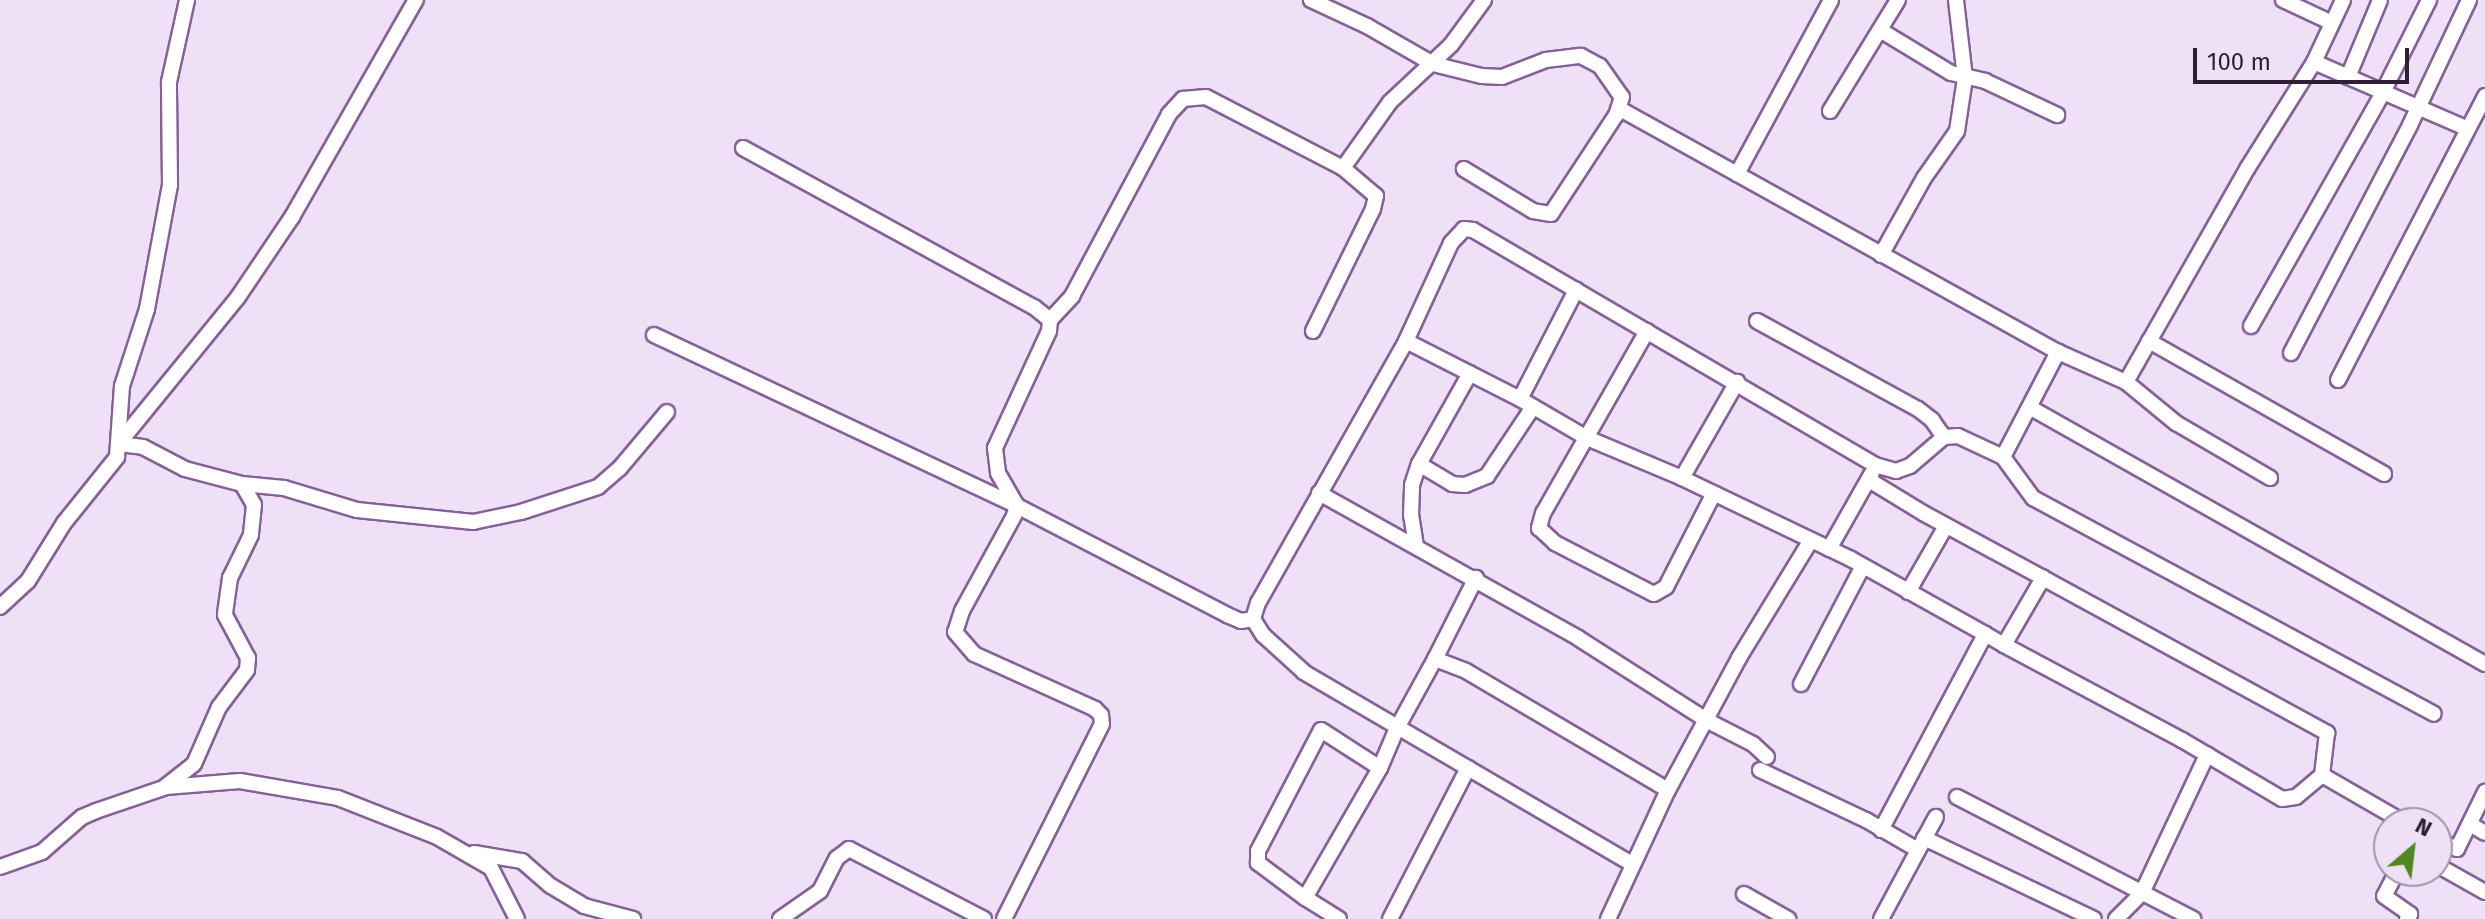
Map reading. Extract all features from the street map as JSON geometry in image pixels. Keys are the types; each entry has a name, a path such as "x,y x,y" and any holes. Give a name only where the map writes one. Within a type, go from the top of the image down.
{"street":[{"path":"0,607 28,581 64,523 113,466 119,444 122,386 147,309 170,185 169,82 187,0"},
{"path":"119,444 254,274 292,217 416,0"},
{"path":"1311,0 1367,26 1433,64 1502,77 1546,60 1581,56 1600,66 1613,80 1622,97 1620,109 1551,214 1533,211 1464,169"},
{"path":"1343,168 1390,102 1433,64 1484,0"},
{"path":"1737,174 1831,0"},
{"path":"1830,111 1898,0"},
{"path":"2283,0 2330,22"},
{"path":"2126,382 2247,169 2314,62 2330,22 2343,0"},
{"path":"2348,77 2380,0"},
{"path":"2251,326 2382,94 2429,0"},
{"path":"2291,353 2469,0"},
{"path":"1881,255 1924,178 1952,143 1962,107 1965,78 1961,4"},
{"path":"1880,30 1942,68 1965,78 1985,81 2057,115"},
{"path":"2314,62 2466,128"},
{"path":"2338,380 2485,96"},
{"path":"1017,506 998,473 995,448 1049,331 1050,320 1072,296 1153,141 1169,114 1183,99 1206,97 1222,103 1343,168 1374,192 1376,202 1313,331"},
{"path":"1620,109 2058,352 2126,382 2176,423 2270,478"},
{"path":"743,148 1034,307 1050,320"},
{"path":"1632,864 1304,672 1263,635 1253,619 1258,603 1406,341 1451,243 1464,229 1486,237 1875,465 1896,471 1910,466 1944,437 1958,436 2003,457 2033,498 2434,714"},
{"path":"1419,464 1452,484 1465,485 1487,476 1526,403 1576,290"},
{"path":"1757,321 1918,409 1932,420 1944,437"},
{"path":"1647,331 1543,513 1539,528 1555,543 1654,594 1666,587 1713,495"},
{"path":"654,335 1017,506 1227,615 1241,621 1253,619"},
{"path":"1406,341 1587,438 1682,478 1863,566 2282,799 2296,797 2322,775 2327,733 1946,526 1869,480"},
{"path":"2149,341 2384,474"},
{"path":"2003,457 2058,352"},
{"path":"1416,546 1410,495 1419,464 1470,373"},
{"path":"1682,478 1737,382"},
{"path":"2031,408 2485,664"},
{"path":"119,444 143,447 185,469 242,484 284,488 357,510 473,522 521,512 598,487 620,468 667,412"},
{"path":"1829,549 1875,465"},
{"path":"166,787 194,764 219,707 247,670 248,658 225,615 230,578 251,535 254,505 242,484"},
{"path":"1319,493 1476,578 1708,721 1753,744 1763,763 1881,830 1921,844 2094,919"},
{"path":"1004,919 1102,724 1101,715 1095,709 974,654 955,632 962,611 1017,506"},
{"path":"1908,592 1946,526"},
{"path":"1608,919 1620,899 1632,864 1668,790 1708,721 1739,658 1811,540"},
{"path":"1801,684 1863,566"},
{"path":"1305,898 1380,768 1397,728 1476,578"},
{"path":"2004,645 2043,578"},
{"path":"1881,830 1985,634"},
{"path":"1435,659 1466,671 1668,790"},
{"path":"1339,919 1258,863 1258,851 1321,730 1380,768"},
{"path":"2116,919 2142,893 2207,755"},
{"path":"1390,919 1468,768"},
{"path":"2322,775 2377,807"},
{"path":"0,867 42,852 82,817 166,787 240,781 338,798 461,851 497,874 517,919"},
{"path":"2453,847 2457,849 2485,792"},
{"path":"1957,797 2193,919"},
{"path":"1881,919 1936,817"},
{"path":"2470,824 2485,833"},
{"path":"780,919 820,891 837,858 849,849 984,919"},
{"path":"461,851 522,861 551,886 584,906 633,919"},
{"path":"2453,874 2485,892"},
{"path":"2389,887 2384,896 2412,917"},
{"path":"1744,894 1788,919"}]}
